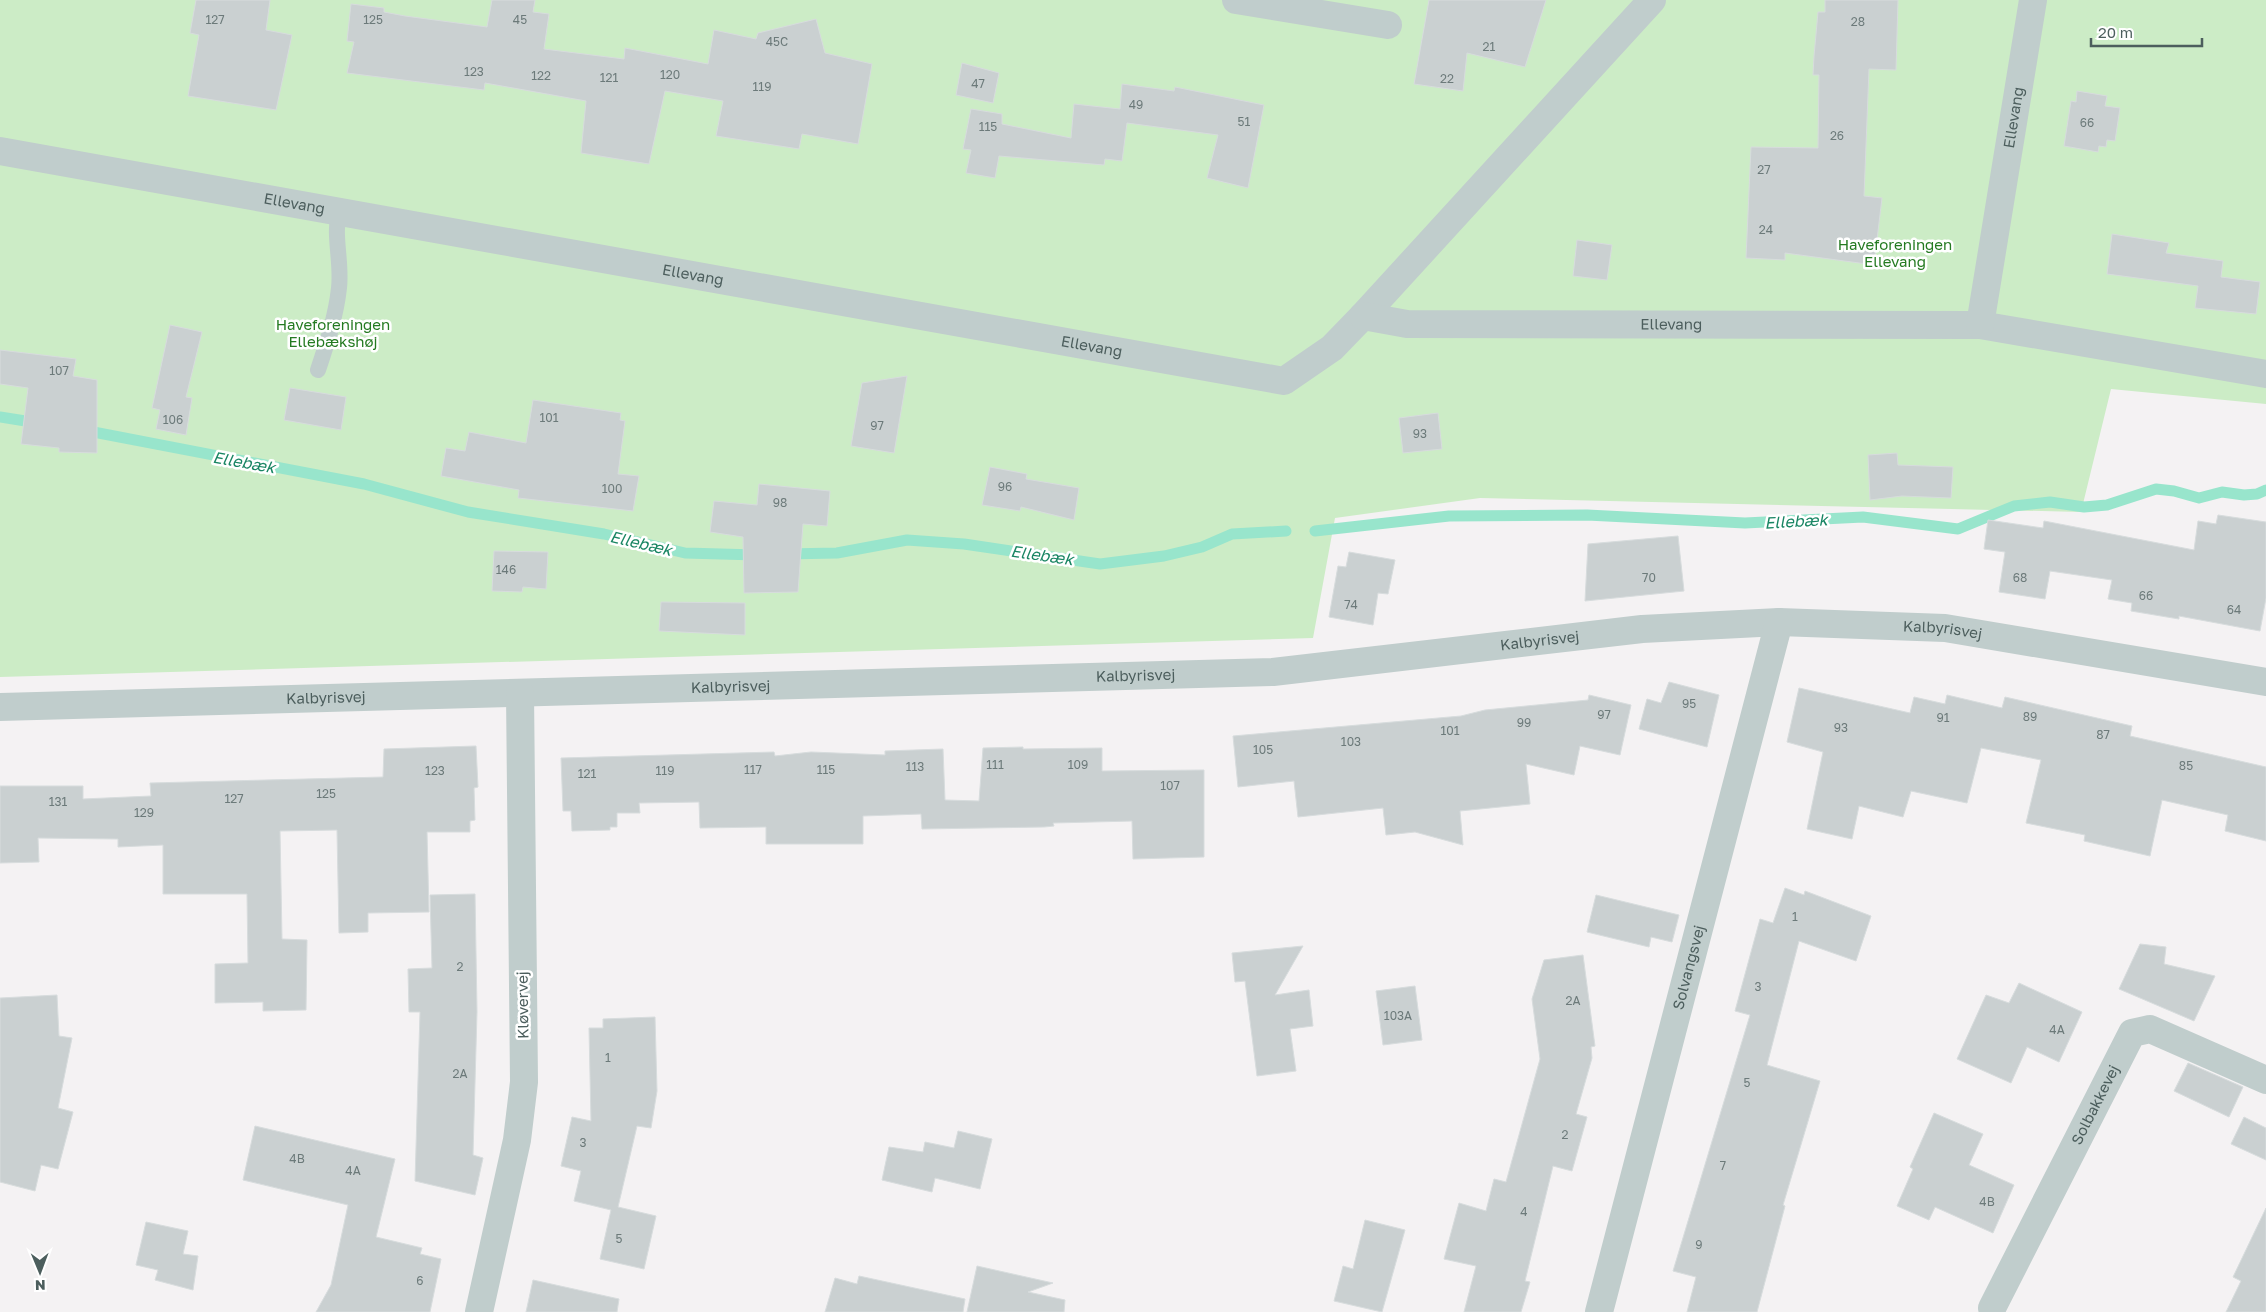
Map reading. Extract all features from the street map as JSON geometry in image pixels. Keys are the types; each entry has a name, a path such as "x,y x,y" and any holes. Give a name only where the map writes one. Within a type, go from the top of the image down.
{"street":[{"path":"1236,0 1388,25"},
{"name":"Ellevang","path":"0,151 1284,381 1332,348 1363,316 1652,0"},
{"name":"Ellevang","path":"1980,325 2033,0"},
{"name":"Ellevang","path":"1363,316 1407,324 1980,325 2266,374"},
{"name":"Kalbyrisvej","path":"0,707 1273,672 1642,629 1779,622 1945,628 2266,682"},
{"name":"Solvangsvej","path":"1599,1312 1779,622"},
{"name":"Kløvervej","path":"479,1312 517,1140 524,1082 520,693"},
{"name":"Solbakkevej","path":"1992,1308 2132,1032 2150,1028 2266,1080"}],"lane":[{"path":"318,370 332,328 339,287 339,255 336,225 339,212"}],"green space":[{"name":"Haveforeningen Ellebækshøj","path":"0,0 2266,0 2266,404 2111,389 2081,512 1480,498 1335,518 1313,638 0,677"}],"building":[{"path":"196,0 270,0 266,30 292,35 276,110 188,96 199,35 190,33"},
{"path":"492,0 535,0 533,12 549,14 544,49 624,59 625,48 708,64 714,30 756,39 758,33 816,19 825,53 872,64 858,144 802,134 799,149 716,136 723,101 665,91 649,164 581,153 586,101 485,83 484,90 347,73 354,42 347,41 351,4 384,8 384,12 405,16 487,27"},
{"path":"1429,0 1546,0 1525,67 1467,53 1463,91 1414,84"},
{"path":"1825,0 1898,0 1896,70 1869,69 1864,196 1882,198 1874,265 1785,253 1785,260 1746,258 1751,147 1818,148 1819,75 1813,75 1818,12 1825,12"},
{"path":"962,63 999,73 993,103 956,95"},
{"path":"1122,84 1174,91 1175,87 1264,105 1248,188 1207,178 1218,135 1127,123 1122,161 1105,159 1104,165 999,156 995,178 966,173 971,150 963,149 971,109 1002,114 1002,124 1071,138 1074,104 1120,109"},
{"path":"2077,91 2107,96 2105,106 2120,108 2115,141 2107,140 2106,147 2099,146 2098,152 2064,146 2071,101 2076,102"},
{"path":"2112,234 2169,243 2166,253 2223,261 2221,277 2260,282 2256,314 2195,308 2198,286 2107,274"},
{"path":"1577,240 1612,245 1607,280 1573,276"},
{"path":"170,325 202,332 186,397 192,398 186,435 156,429 160,410 152,408"},
{"path":"0,350 76,359 73,376 97,380 97,453 59,452 59,448 21,444 28,388 0,384"},
{"path":"907,376 894,453 851,446 862,383"},
{"path":"290,388 346,397 341,430 284,420"},
{"path":"533,400 621,413 620,420 625,421 618,474 639,476 633,511 518,498 519,490 441,476 446,448 465,451 469,432 526,443"},
{"path":"1438,413 1442,449 1403,453 1399,418"},
{"path":"1897,453 1898,465 1953,467 1951,498 1902,496 1870,500 1868,455"},
{"path":"990,467 1027,474 1026,479 1079,488 1074,520 1021,507 1020,511 982,505"},
{"path":"759,484 830,491 827,526 803,524 798,592 744,593 743,537 710,532 714,501 757,505"},
{"path":"2218,515 2266,522 2266,598 2260,631 2179,616 2179,619 2131,611 2132,603 2108,599 2112,580 2050,571 2045,599 1999,592 2005,552 1984,549 1988,520 2043,528 2044,521 2194,550 2198,521 2216,524"},
{"path":"1678,536 1684,591 1585,601 1588,544"},
{"path":"494,551 548,552 546,589 523,587 522,592 492,591"},
{"path":"1349,552 1395,560 1388,594 1378,593 1373,625 1329,617 1338,566 1346,567"},
{"path":"661,602 745,603 745,635 659,631"},
{"path":"1669,682 1719,695 1707,747 1639,729 1647,699 1661,703"},
{"path":"1799,688 1910,713 1914,697 1945,704 1947,695 2002,708 2005,697 2132,726 2130,736 2266,767 2266,841 2225,831 2228,815 2162,800 2150,856 2084,841 2085,835 2026,823 2041,760 1981,748 1967,803 1911,791 1903,817 1859,806 1852,839 1807,829 1823,752 1787,742"},
{"path":"1589,695 1631,705 1620,755 1580,746 1574,775 1526,764 1530,804 1460,811 1463,845 1415,832 1386,835 1383,808 1298,817 1294,781 1238,787 1233,736 1461,716 1485,710 1588,700"},
{"path":"476,746 478,787 474,788 475,820 470,821 470,832 427,832 429,912 368,913 368,932 339,933 337,830 280,831 282,939 307,940 306,1010 263,1011 263,1002 215,1003 215,964 248,963 247,894 163,894 163,845 118,847 118,839 38,838 39,862 0,863 0,786 83,786 83,799 151,796 150,783 383,777 384,749"},
{"path":"1023,747 1023,749 1102,748 1102,771 1204,770 1204,857 1133,859 1132,821 1053,823 1054,826 1044,827 922,829 921,814 863,816 863,844 766,844 766,827 700,828 699,802 639,803 640,813 617,813 617,827 610,827 610,830 572,831 571,811 563,811 561,758 774,752 775,756 811,752 885,755 885,751 943,749 945,800 979,801 983,748"},
{"path":"1785,888 1804,895 1805,891 1871,916 1856,961 1799,941 1767,1065 1820,1081 1783,1205 1785,1206 1757,1312 1687,1312 1696,1277 1673,1271 1750,1015 1735,1011 1760,919 1773,923"},
{"path":"475,894 477,1012 473,1155 483,1158 475,1195 415,1181 420,1012 409,1012 408,969 432,968 430,895"},
{"path":"1596,895 1679,915 1672,942 1651,937 1649,947 1587,932"},
{"path":"2140,944 2166,947 2164,964 2215,976 2194,1021 2119,989"},
{"path":"1303,946 1275,995 1309,990 1313,1026 1290,1029 1296,1071 1257,1076 1245,981 1235,982 1232,953"},
{"path":"1583,955 1595,1046 1591,1047 1592,1058 1576,1114 1587,1117 1572,1171 1553,1166 1525,1281 1530,1282 1521,1312 1464,1312 1476,1266 1444,1259 1459,1203 1486,1211 1494,1179 1506,1182 1540,1059 1532,999 1544,960"},
{"path":"2019,983 2082,1012 2059,1062 2027,1047 2011,1083 1957,1059 1986,995 2009,1003"},
{"path":"1415,986 1422,1040 1383,1045 1376,991"},
{"path":"57,995 59,1036 72,1038 58,1108 73,1112 58,1169 41,1165 35,1191 0,1182 0,998"},
{"path":"655,1017 657,1091 651,1128 637,1126 618,1207 656,1216 644,1269 600,1259 611,1210 574,1201 581,1171 561,1166 572,1117 591,1121 589,1028 603,1028 603,1019"},
{"path":"2188,1063 2243,1087 2229,1117 2174,1091"},
{"path":"1934,1113 1983,1134 1969,1165 2014,1185 1993,1233 1935,1207 1929,1220 1897,1206 1913,1169 1910,1167"},
{"path":"2244,1117 2266,1128 2266,1160 2231,1144"},
{"path":"255,1126 395,1159 376,1237 422,1248 420,1254 441,1259 430,1312 316,1312 331,1285 348,1205 243,1180"},
{"path":"958,1131 992,1139 980,1189 935,1178 932,1192 882,1180 889,1147 923,1152 925,1142 954,1148"},
{"path":"2266,1208 2266,1312 2226,1312 2241,1281 2233,1277"},
{"path":"1365,1220 1405,1230 1382,1312 1334,1301 1343,1266 1353,1269"},
{"path":"146,1222 188,1231 183,1254 198,1256 193,1290 155,1280 158,1270 136,1265"},
{"path":"977,1266 1053,1283 1028,1292 1065,1300 1064,1312 967,1312"},
{"path":"859,1276 965,1299 963,1312 825,1312 835,1278 857,1284"},
{"path":"533,1280 619,1299 617,1312 526,1312"}],"waterway":[{"name":"Ellebæk","path":"0,417 38,423"},
{"name":"Ellebæk","path":"83,430 364,484 468,512 604,534 685,553 757,555"},
{"name":"Ellebæk","path":"1315,531 1449,516 1587,515 1745,523 1863,517 1958,529 2014,506 2050,502 2084,507 2107,505 2156,489 2174,491 2199,498 2222,492 2244,495 2257,494 2266,490"},
{"name":"Ellebæk","path":"785,554 837,553 907,540 964,544 1100,564 1164,556 1202,547 1232,534 1286,531"}],"park label":[{"name":"Haveforeningen Ellevang","path":"1895,254"}]}
